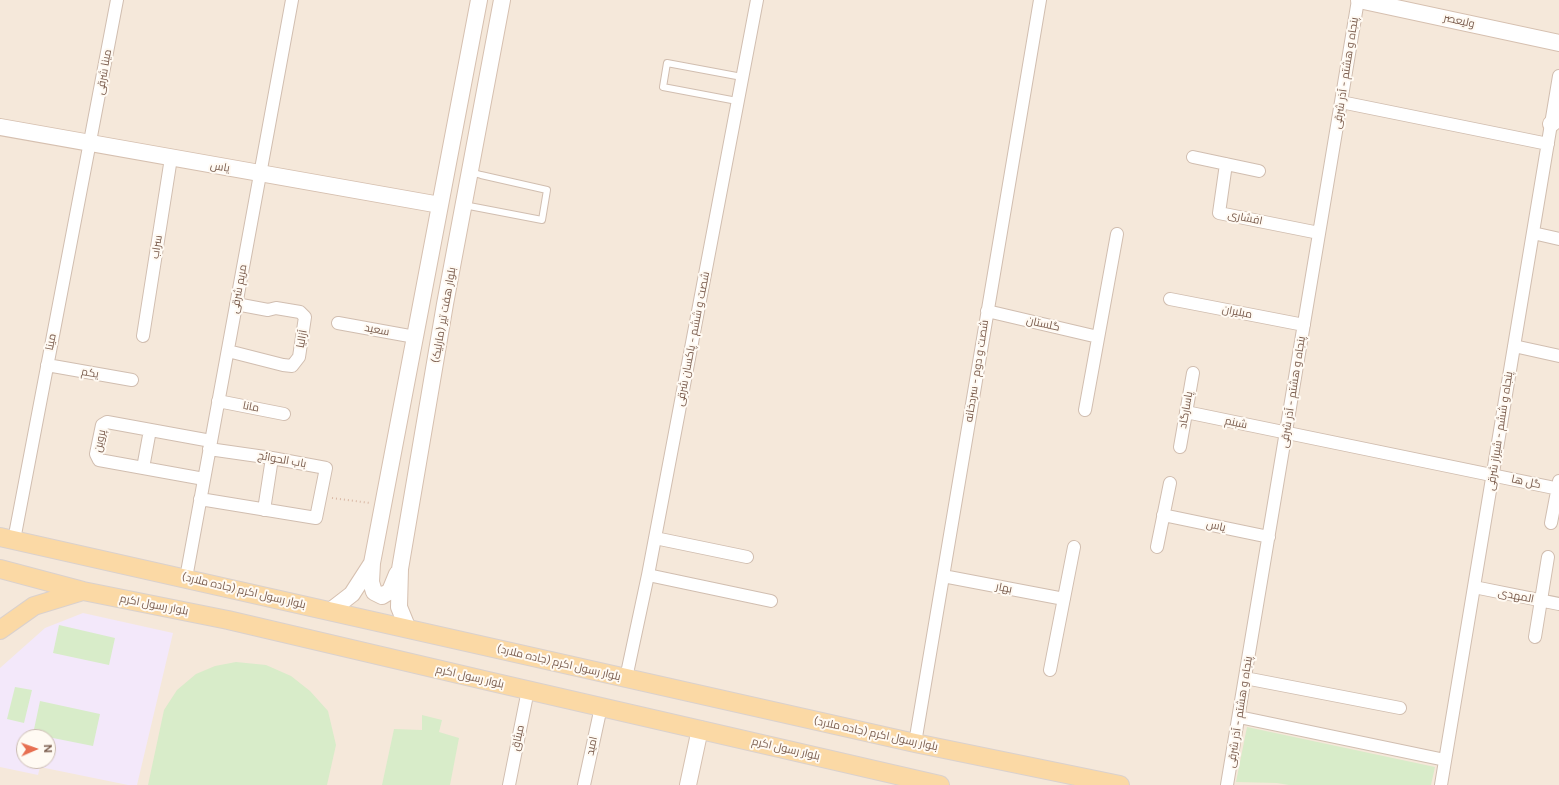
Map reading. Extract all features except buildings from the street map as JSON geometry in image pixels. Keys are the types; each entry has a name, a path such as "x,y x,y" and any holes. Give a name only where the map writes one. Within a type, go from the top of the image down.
{"main road":[{"path":"400,569 390,591 382,596 374,592 371,582 372,563 479,0"},
{"name":"بلوار هفت تیر (مارلیک)","path":"408,629 399,607 400,569 445,304 502,0"},
{"name":"ولیعصر","path":"1359,0 1559,42"},
{"name":"یاس","path":"0,127 440,205"},
{"name":"بلوار رسول اکرم (جاده ملارد)","path":"7,538 915,743 1120,785"},
{"path":"330,611 352,594 372,563"},
{"name":"بلوار رسول اکرم","path":"0,569 83,591 228,620 940,785"},
{"path":"0,630 34,606 83,591"},
{"path":"688,785 700,729"}],"street":[{"name":"مینا شرقی","path":"90,144 117,0"},
{"name":"مریم شرقی","path":"186,578 292,0"},
{"name":"شصت و ششم - پاکسان شرقی","path":"626,678 648,575 757,0"},
{"name":"شصت و دوم - سردخانه","path":"915,743 1040,0"},
{"name":"پنجاه و هشتم - آذر شرقی","path":"1227,785 1359,0"},
{"name":"پنجاه و ششم - شیراز شرقی","path":"1441,785 1548,144 1555,121 1559,76"},
{"path":"1341,102 1548,144"},
{"name":"مینا","path":"7,538 47,365 90,144"},
{"path":"1193,157 1259,171"},
{"name":"سراب","path":"143,336 171,158"},
{"name":"افشاری","path":"1226,164 1219,213 1319,233"},
{"path":"1533,233 1559,238"},
{"path":"1084,410 1116,234"},
{"name":"مبلیران","path":"1170,299 1304,325"},
{"name":"آزالیا","path":"228,351 292,366 299,357 306,317 300,312 276,308 268,310 236,304"},
{"name":"گلستان","path":"988,311 1098,337"},
{"name":"سعید","path":"338,323 415,337"},
{"path":"1514,346 1559,356"},
{"name":"یکم","path":"47,365 132,380"},
{"name":"پاسارگاد","path":"1180,447 1193,373"},
{"name":"مانا","path":"218,401 284,414"},
{"name":"شبنم","path":"1186,412 1492,474"},
{"name":"پروین","path":"204,479 99,460 96,454 104,423 106,422 150,430 210,445"},
{"path":"143,468 150,430"},
{"name":"باب الحوائج","path":"200,499 316,518 326,468 210,445"},
{"path":"264,510 272,458"},
{"name":"گل ها","path":"1492,474 1559,486"},
{"path":"1157,547 1170,483"},
{"path":"1551,523 1559,486"},
{"name":"یاس","path":"1163,515 1269,537"},
{"path":"655,538 747,557"},
{"path":"1050,670 1074,547"},
{"path":"1535,637 1548,557"},
{"path":"648,575 771,601"},
{"name":"بهار","path":"943,576 1064,599"},
{"name":"المهدی","path":"1474,587 1559,604"},
{"path":"1245,678 1400,708"},
{"name":"میثاق","path":"508,785 528,690"},
{"name":"امید","path":"584,785 601,707"},
{"path":"1239,717 1445,760"}],"lane":[{"path":"738,101 663,87 667,63 742,77"},
{"path":"464,205 542,220 547,190 470,172"}],"path":[{"path":"320,496 383,506"}],"shaded area":[{"path":"0,0 1559,0 1559,785 0,785"},
{"path":"83,613 173,633 137,785 128,785 50,769 56,769 56,729 16,729 16,769 40,769 38,775 0,767 0,668 45,628"}],"green space":[{"path":"59,625 115,638 109,665 53,653"},
{"path":"236,662 266,665 291,676 310,691 328,711 336,745 327,785 148,785 164,710 177,690 196,674 215,666"},
{"path":"15,687 32,690 24,723 7,719"},
{"path":"40,701 100,714 93,746 56,739 56,729 34,729"},
{"path":"422,715 442,720 439,732 459,738 450,785 382,785 394,729 422,730"},
{"path":"1247,727 1435,767 1431,785 1289,785 1277,783 1236,782"}]}
